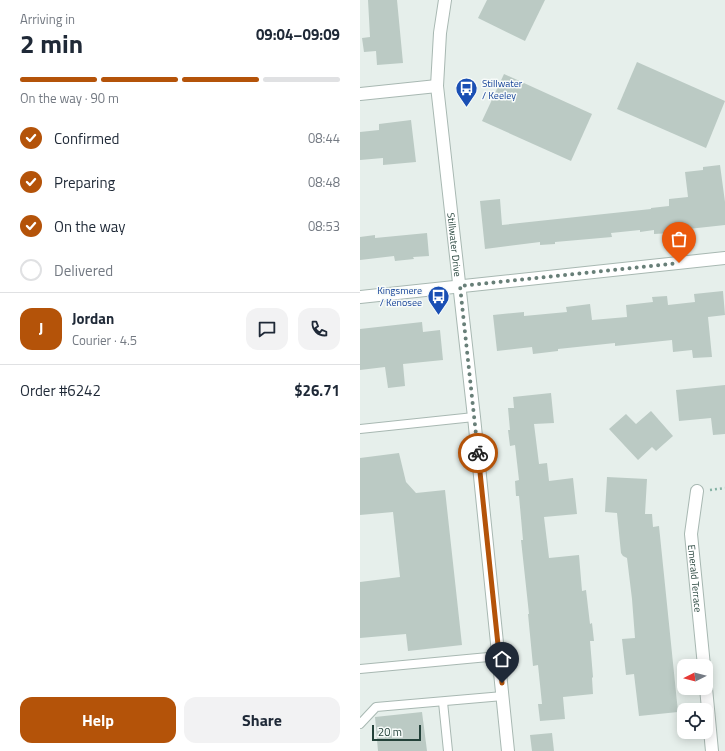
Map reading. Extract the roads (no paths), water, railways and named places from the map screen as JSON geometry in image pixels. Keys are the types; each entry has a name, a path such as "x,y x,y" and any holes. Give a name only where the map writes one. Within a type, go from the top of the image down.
{"street":[{"name":"Stillwater Drive","path":"445,0 440,33 436,86 460,286 508,751"},
{"path":"360,94 436,86"},
{"path":"360,297 725,258"},
{"name":"Emerald Terrace","path":"697,491 691,534 703,659"},
{"path":"707,695 712,751"}],"lane":[{"path":"360,429 474,417"},
{"path":"360,669 499,656"},
{"path":"360,724 376,707 502,696"},
{"path":"443,702 448,751"}],"place":[{"name":"Stillwater / Keeley","path":"467,108"},
{"name":"Kingsmere / Kenosee","path":"438,316"}]}
